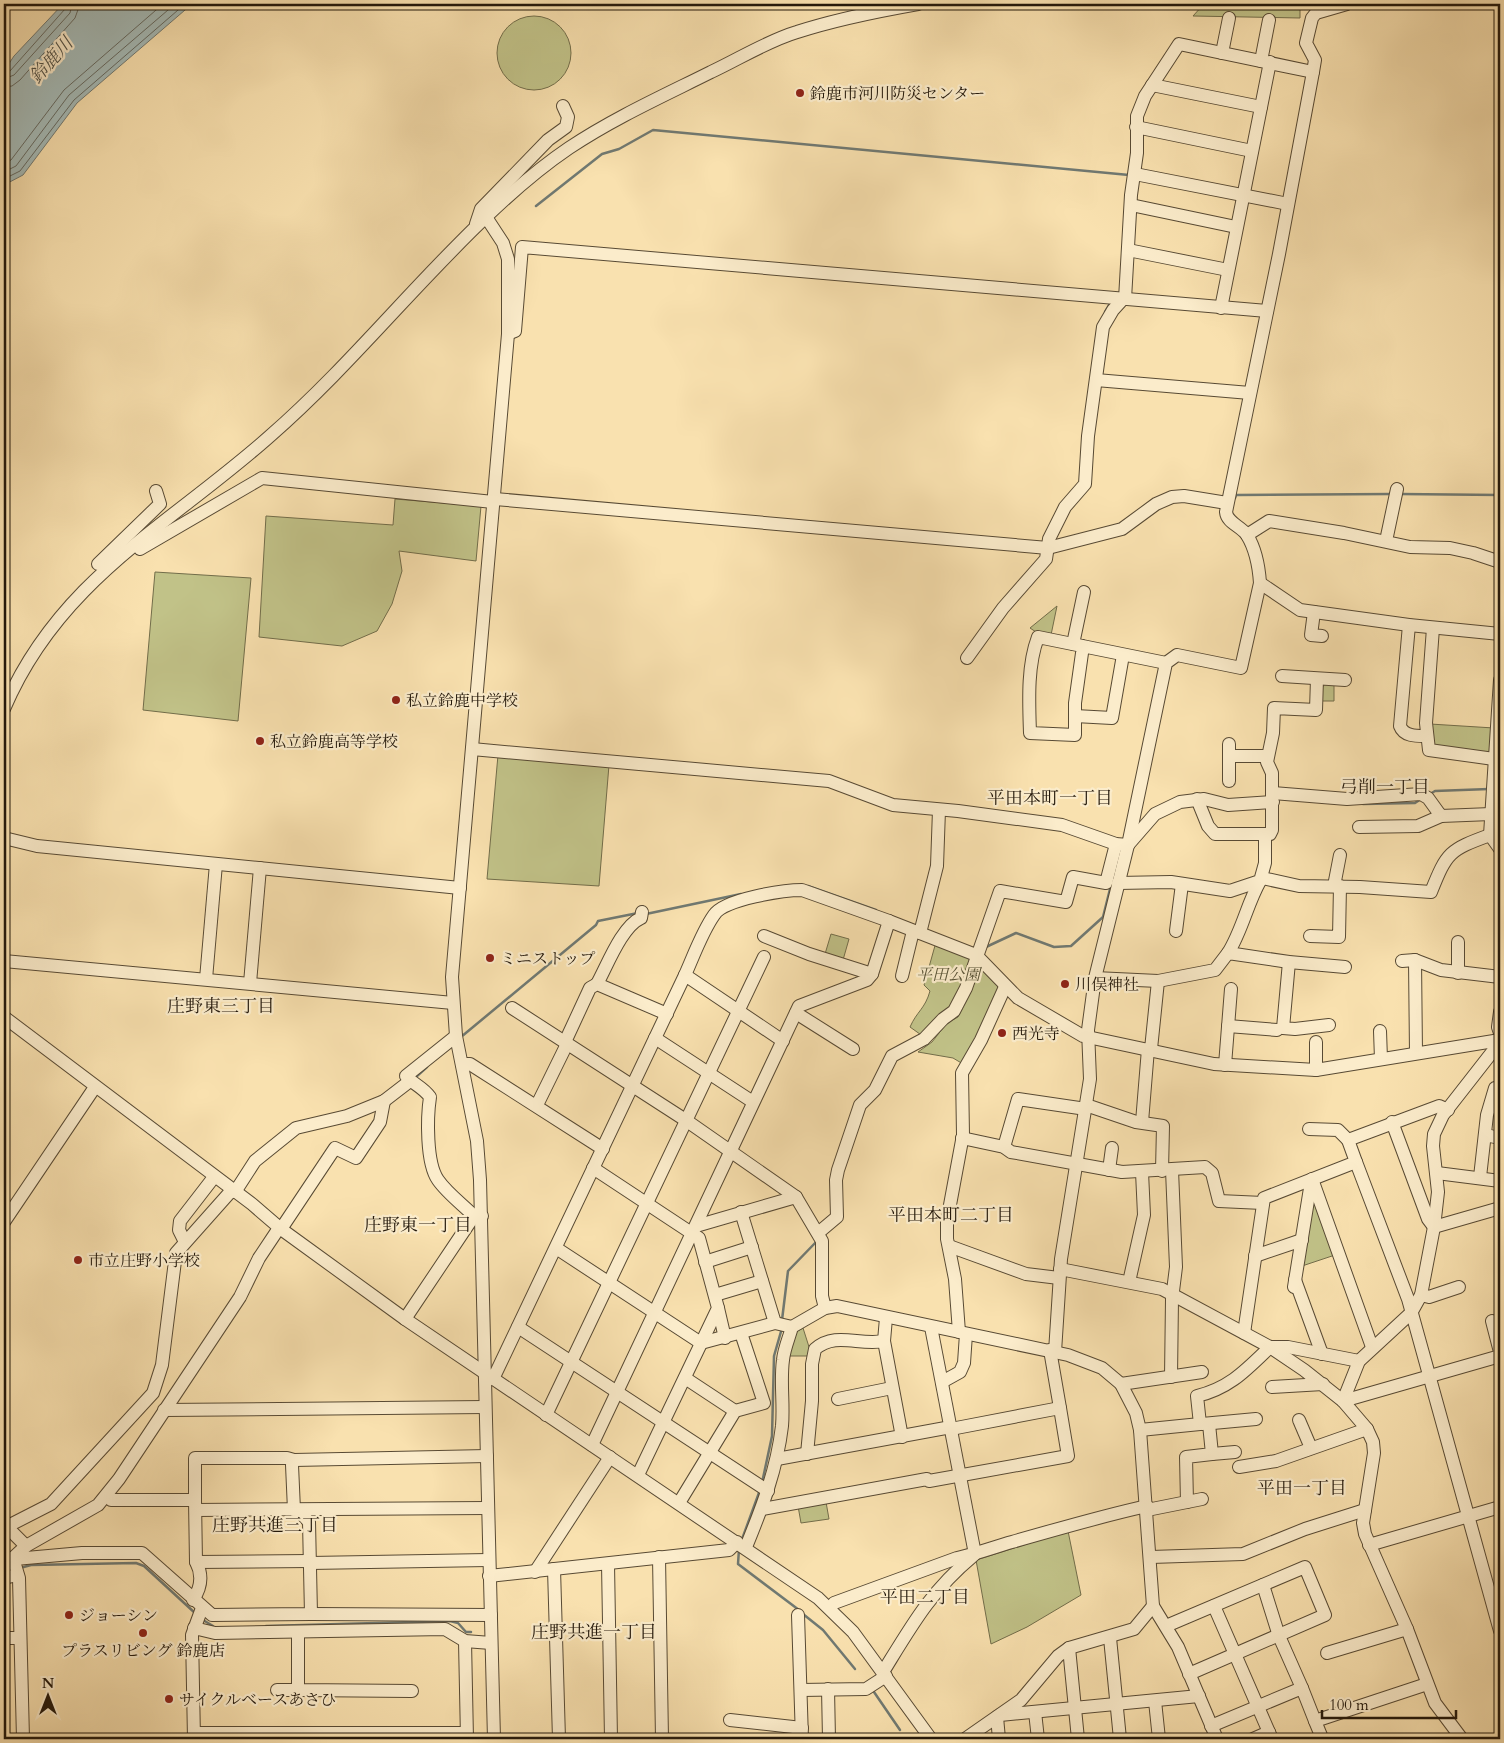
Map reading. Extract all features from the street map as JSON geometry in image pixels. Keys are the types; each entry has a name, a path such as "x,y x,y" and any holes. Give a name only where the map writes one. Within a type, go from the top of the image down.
{"street":[{"path":"4,709 20,672 41,640 90,582 114,560 201,494 306,404 486,217 569,148 630,112 793,33 834,20 918,4"},
{"path":"762,1510 1068,1456 1052,1351 1060,1274 1075,1165 1090,1078 1090,1037 1088,1030 1096,978 1118,884 1122,844 1166,663 1177,656 1241,668 1260,583 1259,570 1247,535 1229,519 1226,508 1267,311 1313,72 1315,60 1306,43 1312,18 1316,13 1347,4"},
{"path":"1222,53 1229,18"},
{"path":"1221,308 1261,107 1269,20"},
{"path":"967,658 1003,608 1046,559 1050,539 1064,507 1084,488 1087,479 1087,444 1104,327 1112,310 1124,299 1135,174 1136,127 1145,96 1179,44 1313,72"},
{"path":"1152,85 1261,107"},
{"path":"474,229 481,209 548,140 566,127 568,117 563,106"},
{"path":"1136,127 1252,151"},
{"path":"1135,174 1242,200 1288,204"},
{"path":"1131,205 1236,227"},
{"path":"486,217 503,243 508,259 508,334 460,888 453,1003 456,1036 477,1142 478,1216 488,1376 485,1407 494,1739"},
{"path":"508,334 515,331 522,247 1267,311"},
{"path":"1128,250 1228,270"},
{"path":"1096,380 1250,393"},
{"path":"114,560 118,562 262,478 1048,548 1122,529 1156,504 1172,497 1184,496 1226,508"},
{"path":"90,582 96,566 160,504 156,491"},
{"path":"1386,541 1396,494"},
{"path":"1247,535 1269,521 1386,541 1410,547 1450,548 1500,562"},
{"path":"1260,583 1300,610 1408,626 1500,634"},
{"path":"1084,592 1078,645 1075,735 1030,733 1030,689 1035,646 1038,637 1078,645 1123,654 1166,663"},
{"path":"1314,612 1311,635 1322,636"},
{"path":"1408,626 1400,726 1407,734 1428,736"},
{"path":"1433,628 1428,692 1429,750 1494,759"},
{"path":"1075,716 1112,718 1123,654"},
{"path":"1282,676 1346,680"},
{"path":"1198,799 1208,826 1215,834 1270,834 1272,830 1273,797 1272,772 1267,756 1273,733 1274,708 1316,710 1317,679"},
{"path":"1499,847 1490,835 1500,680"},
{"path":"472,749 818,779 893,806 958,811 1062,825 1122,844"},
{"path":"1229,781 1229,750 1267,756"},
{"path":"820,1237 837,1217 836,1180 838,1170 860,1105 875,1097 892,1056 924,1040 943,1018 954,1011 966,988 1000,891 1066,902 1073,877 1106,884 1122,844 1160,811 1180,802 1198,799 1228,805 1273,797 1347,799 1425,796 1441,816"},
{"path":"902,976 919,930 937,866 939,810"},
{"path":"1359,827 1418,826 1441,816 1491,814"},
{"path":"1096,978 1158,981 1215,970 1235,943 1247,907 1261,880 1264,834"},
{"path":"1118,884 1182,884 1230,891 1261,880 1299,886 1337,886 1430,892 1448,856 1458,847 1490,835"},
{"path":"4,838 37,846 460,888"},
{"path":"1310,936 1340,937 1337,886 1340,855"},
{"path":"206,979 216,864"},
{"path":"250,983 260,868"},
{"path":"1176,931 1182,884"},
{"path":"488,1376 518,1328 714,915 730,905 750,897 788,890 802,890 919,930 979,953 1005,987 1029,1006 1083,1036 1225,1065 1316,1070 1416,1052 1500,1041"},
{"path":"536,1105 590,988 597,984 624,934 641,915"},
{"path":"592,1445 799,1006 867,980 872,974 889,921"},
{"path":"764,936 808,954 872,974"},
{"path":"1458,942 1458,973"},
{"path":"1228,953 1288,962 1345,967"},
{"path":"546,1415 764,957"},
{"path":"1416,1052 1409,960 1428,963 1441,970 1500,978"},
{"path":"4,961 453,1003"},
{"path":"1288,962 1282,1028 1295,1029 1329,1025"},
{"path":"685,974 783,1041"},
{"path":"1142,1122 1158,981"},
{"path":"597,984 666,1014"},
{"path":"942,1382 960,1372 964,1362 947,1221 962,1138 962,1074 981,1040 1005,987"},
{"path":"1225,1065 1231,989"},
{"path":"512,1008 687,1120 796,1197 820,1237 822,1296 825,1308"},
{"path":"1500,1012 1498,1027 1500,1033"},
{"path":"796,1014 853,1049"},
{"path":"4,1017 280,1228 405,1319 742,1545 830,1608 854,1632 931,1739"},
{"path":"1228,1026 1277,1030"},
{"path":"1380,1031 1381,1059"},
{"path":"26,1546 5,1527 51,1504 147,1401 157,1384 162,1365 176,1253 182,1239 231,1190 255,1161 296,1128 334,1120 384,1101 456,1036"},
{"path":"655,1038 753,1102"},
{"path":"1343,1401 1359,1361 1411,1313 1421,1295 1434,1227 1438,1192 1433,1138 1438,1123 1500,1041"},
{"path":"1316,1042 1316,1070"},
{"path":"462,1064 470,1064 603,1149"},
{"path":"408,1078 425,1090 430,1097 427,1116 429,1142 438,1180 478,1216"},
{"path":"4,1222 95,1087"},
{"path":"1480,1177 1487,1115 1495,1088"},
{"path":"1004,1147 1018,1100 1086,1107 1163,1126 1176,1267 1173,1295 1171,1377"},
{"path":"10,1560 26,1546 98,1506 119,1479 240,1297 259,1258 335,1148 356,1158 380,1122 384,1101"},
{"path":"1348,1140 1439,1106 1448,1110"},
{"path":"1392,1122 1428,1219 1434,1227"},
{"path":"1310,1129 1338,1130 1348,1140 1411,1313 1468,1516 1497,1607 1500,1631"},
{"path":"1485,1135 1500,1138"},
{"path":"962,1138 1004,1147 1011,1152 1109,1170 1142,1172 1205,1167 1212,1173 1219,1201 1264,1203"},
{"path":"1109,1170 1112,1148"},
{"path":"1244,1333 1264,1198 1356,1162"},
{"path":"593,1168 647,1203 694,1229 699,1238 725,1338"},
{"path":"1128,1282 1144,1215 1142,1172"},
{"path":"1437,1173 1500,1181"},
{"path":"182,1239 180,1221 214,1176"},
{"path":"1312,1179 1295,1284 1322,1354"},
{"path":"1312,1179 1372,1347"},
{"path":"694,1229 742,1212 796,1197"},
{"path":"1434,1227 1500,1208"},
{"path":"489,1576 729,1550 742,1545 762,1510 763,1488 777,1459 783,1416 784,1325 762,1281 742,1212"},
{"path":"405,1319 478,1216"},
{"path":"1255,1256 1302,1240"},
{"path":"949,1246 1026,1274 1060,1274 1162,1288 1270,1347 1323,1384 1343,1401 1367,1429 1374,1453 1364,1523 1369,1545 1406,1629 1435,1703 1462,1739"},
{"path":"705,1262 752,1247"},
{"path":"556,1248 701,1343 784,1325 825,1308 837,1306 886,1318 1052,1351 1094,1363 1108,1372 1121,1384 1133,1405 1140,1430 1151,1557 1153,1606 1178,1647 1217,1739"},
{"path":"638,1475 701,1343 716,1302 762,1281"},
{"path":"1421,1295 1429,1297 1459,1287"},
{"path":"886,1318 884,1342 902,1436"},
{"path":"1343,1401 1500,1354 1492,1321"},
{"path":"931,1327 975,1554"},
{"path":"518,1328 763,1488"},
{"path":"679,1503 735,1411 764,1403 741,1333"},
{"path":"808,1454 812,1410 812,1364 815,1349 825,1342 836,1338 859,1343 884,1342"},
{"path":"1197,1396 1221,1389 1231,1383 1270,1347 1288,1347 1359,1361"},
{"path":"1121,1384 1198,1373 1197,1396 1212,1454"},
{"path":"685,1378 735,1411"},
{"path":"1272,1387 1323,1384"},
{"path":"838,1399 892,1388"},
{"path":"164,1410 485,1407"},
{"path":"777,1459 1060,1408"},
{"path":"133,1415 153,1426"},
{"path":"1140,1430 1256,1419"},
{"path":"1299,1420 1311,1448"},
{"path":"1239,1466 1276,1461 1367,1429"},
{"path":"1187,1502 1186,1457 1235,1452"},
{"path":"465,1641 466,1736 194,1736 194,1628 200,1590 200,1569 196,1562 195,1458 287,1458 294,1460 487,1456"},
{"path":"535,1572 610,1458"},
{"path":"294,1460 292,1465 296,1510 309,1522 311,1614"},
{"path":"830,1608 834,1603 900,1578 993,1547 1080,1522 1202,1499"},
{"path":"111,1500 296,1510 488,1508"},
{"path":"1369,1545 1500,1507"},
{"path":"1151,1557 1244,1554 1305,1529 1365,1510"},
{"path":"10,1560 82,1553 142,1553 212,1615 311,1614 333,1623 445,1629 465,1641 491,1642"},
{"path":"801,1690 866,1689 885,1674 929,1599 944,1581 975,1554"},
{"path":"659,1557 662,1739"},
{"path":"10,1560 17,1575 23,1739"},
{"path":"196,1562 488,1560"},
{"path":"608,1564 611,1739"},
{"path":"1166,1626 1305,1567 1325,1615 1189,1674"},
{"path":"554,1569 559,1739"},
{"path":"4,1578 17,1575"},
{"path":"1263,1585 1280,1636 1322,1738 1316,1739"},
{"path":"965,1739 1021,1700 1058,1656 1069,1648 1110,1638 1134,1629 1153,1606"},
{"path":"1214,1606 1271,1735 1253,1739"},
{"path":"194,1628 215,1633 298,1632 333,1623 491,1615"},
{"path":"730,1720 802,1734 798,1615"},
{"path":"1327,1653 1406,1629"},
{"path":"298,1632 298,1690"},
{"path":"4,1638 20,1638"},
{"path":"1110,1638 1120,1739"},
{"path":"1069,1648 1078,1739"},
{"path":"1315,1721 1427,1684"},
{"path":"1211,1726 1302,1688"},
{"path":"828,1689 829,1739"},
{"path":"277,1690 412,1691"},
{"path":"998,1716 1199,1696"},
{"path":"1155,1701 1159,1739"},
{"path":"1035,1712 1038,1739"},
{"path":"998,1716 999,1739"}],"green space":[{"path":"1203,5 1300,7 1300,18 1193,16"},
{"path":"534,16 548,19 560,27 568,39 571,53 568,67 560,79 548,87 534,90 520,87 508,79 500,67 497,53 500,39 508,27 520,19"},
{"path":"395,499 481,506 476,561 399,551 402,571 392,604 377,631 342,646 259,637 266,516 393,525"},
{"path":"155,572 251,578 238,721 143,710"},
{"path":"1057,606 1051,635 1036,632 1030,628"},
{"path":"1325,684 1334,684 1334,701 1321,701 1321,689"},
{"path":"1430,724 1494,728 1490,754 1431,745"},
{"path":"498,755 609,765 599,886 487,879"},
{"path":"831,934 849,939 843,960 825,954"},
{"name":"平田公園","path":"936,942 971,956 953,1009 924,1037 910,1027 926,1002 930,991 924,985"},
{"path":"980,967 1000,987 963,1064 953,1058 918,1052 932,1042 947,1023 958,1017"},
{"path":"1316,1202 1335,1255 1302,1266 1312,1203"},
{"path":"803,1328 810,1350 808,1356 788,1356 794,1333"},
{"path":"826,1502 829,1519 801,1523 798,1506"},
{"path":"1068,1531 1081,1595 1027,1627 991,1644 976,1560"}],"water":[{"name":"鈴鹿川","path":"63,4 192,4 77,103 23,175 4,185 4,71 14,56"}],"waterway":[{"path":"536,206 602,154 619,149 653,130 1129,175"},
{"path":"1105,312 1111,302"},
{"path":"1235,498 1236,495 1392,494"},
{"path":"1400,494 1500,495"},
{"path":"1430,794 1435,791 1489,789"},
{"path":"1363,804 1415,803 1421,799"},
{"path":"986,947 1016,933 1054,947 1071,946 1103,917 1111,885"},
{"path":"808,886 876,910"},
{"path":"646,914 741,894"},
{"path":"461,1037 596,925 598,921 638,913"},
{"path":"417,1076 427,1067"},
{"path":"782,1320 788,1271 817,1241"},
{"path":"762,1483 772,1436 774,1356 782,1328"},
{"path":"741,1542 760,1490"},
{"path":"739,1549 738,1564 799,1610"},
{"path":"20,1568 31,1565 136,1563 144,1566 195,1613"},
{"path":"4,1571 12,1569"},
{"path":"803,1614 823,1630 855,1669"},
{"path":"203,1620 213,1626"},
{"path":"266,1626 450,1621 458,1623 466,1632 471,1632"},
{"path":"874,1692 900,1730"}],"place":[{"name":"鈴鹿市河川防災センター","path":"800,93"},
{"name":"私立鈴鹿中学校","path":"396,700"},
{"name":"私立鈴鹿高等学校","path":"260,741"},
{"name":"ミニストップ","path":"490,958"},
{"name":"川俣神社","path":"1065,984"},
{"name":"西光寺","path":"1002,1033"},
{"name":"市立庄野小学校","path":"78,1260"},
{"name":"ジョーシン","path":"69,1615"},
{"name":"プラスリビング 鈴鹿店","path":"143,1633"},
{"name":"サイクルベースあさひ","path":"169,1699"}],"district":[{"name":"弓削一丁目","path":"1385,787"},
{"name":"平田本町一丁目","path":"1050,798"},
{"name":"庄野東三丁目","path":"221,1006"},
{"name":"平田本町二丁目","path":"951,1215"},
{"name":"庄野東一丁目","path":"418,1225"},
{"name":"平田一丁目","path":"1302,1488"},
{"name":"庄野共進三丁目","path":"275,1525"},
{"name":"平田二丁目","path":"925,1597"},
{"name":"庄野共進一丁目","path":"594,1632"}]}
